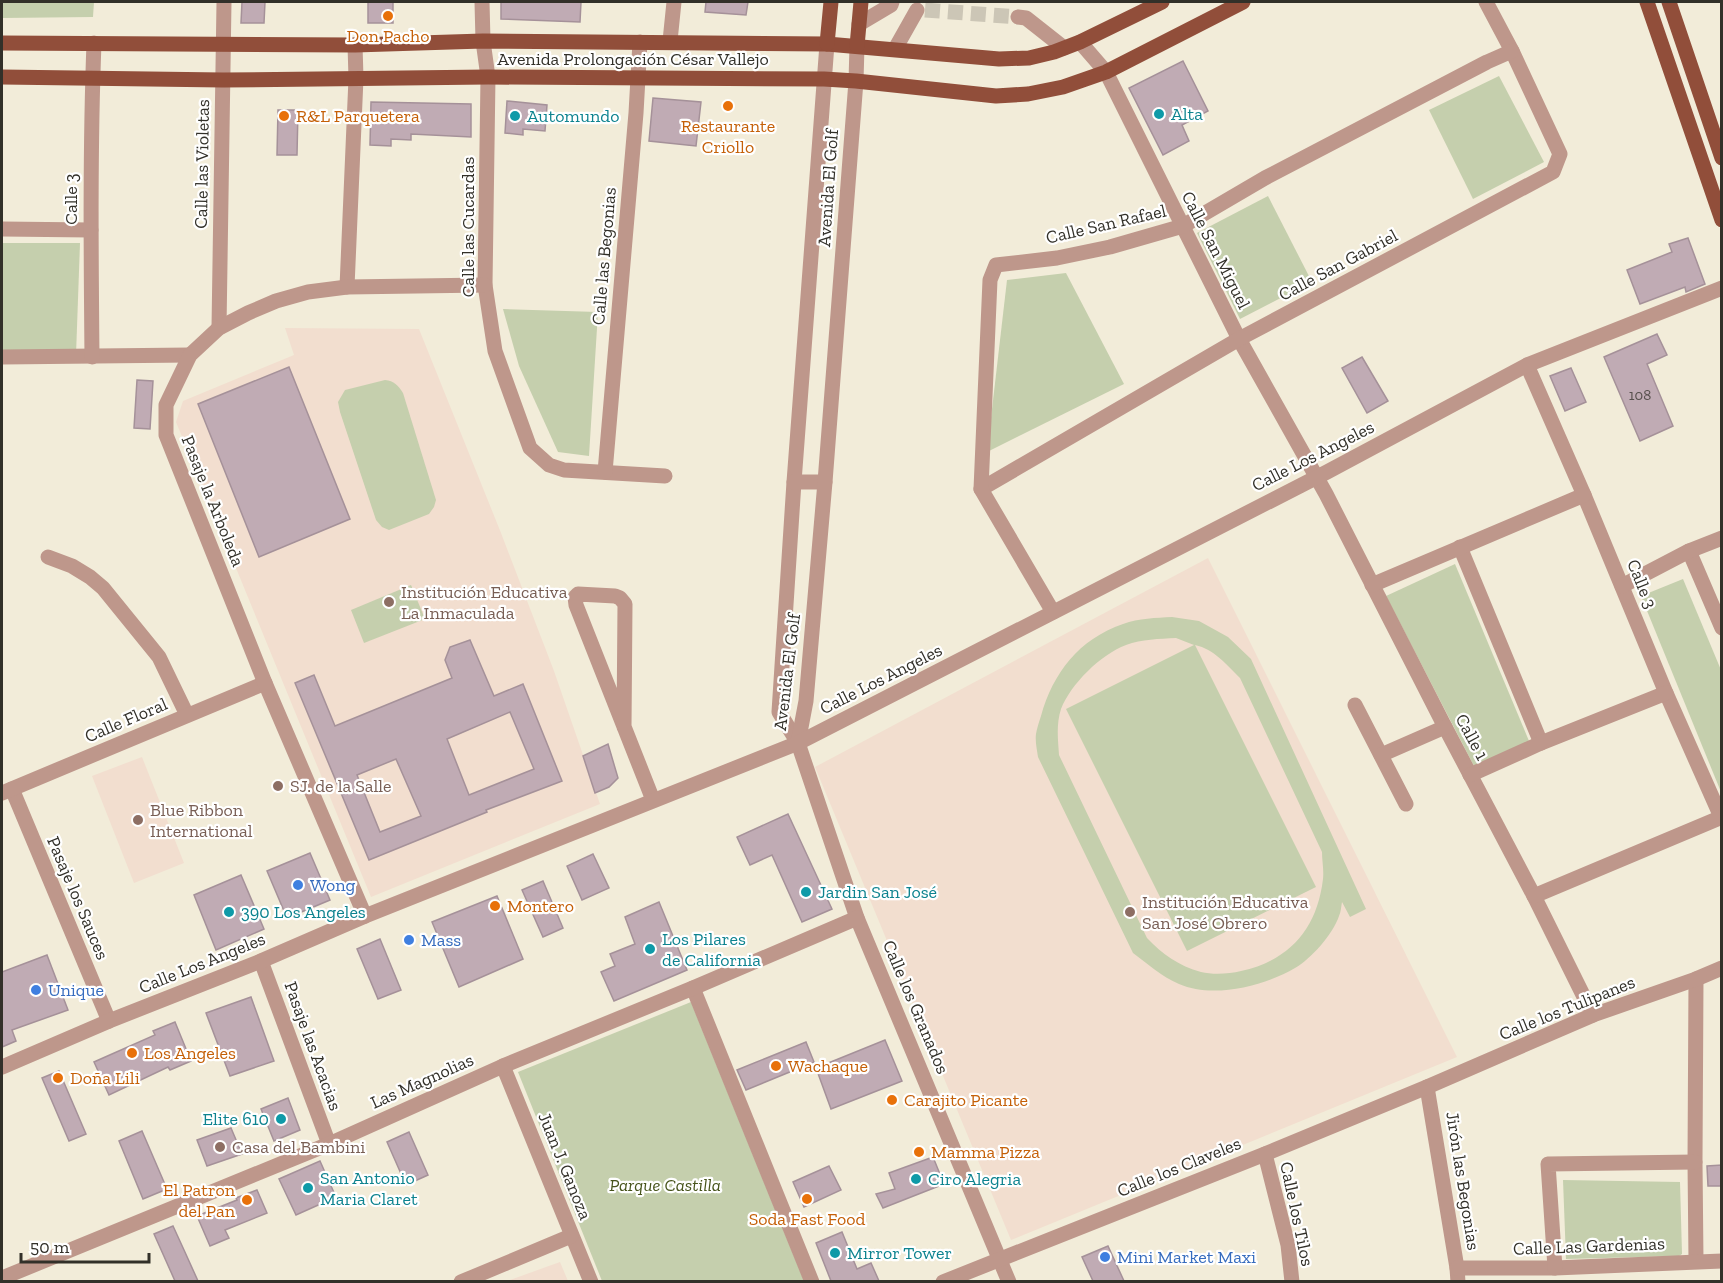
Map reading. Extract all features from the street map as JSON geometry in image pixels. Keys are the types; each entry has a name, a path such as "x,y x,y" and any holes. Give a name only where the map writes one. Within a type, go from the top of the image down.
{"main road":[{"name":"Avenida El Golf","path":"827,44 831,2"},
{"name":"Avenida El Golf","path":"858,46 861,2"},
{"name":"Avenida Prolongación César Vallejo","path":"2,43 355,45 483,41 670,41 827,44 999,59 1029,58 1080,42 1162,2"},
{"name":"Avenida Prolongación César Vallejo","path":"2,77 223,80 488,77 824,79 996,96 1028,94 1063,87 1106,72 1243,2"},
{"path":"1647,2 1722,220"},
{"path":"1669,2 1722,158"}],"street":[{"name":"Calle las Violetas","path":"219,328 224,2"},
{"name":"Calle las Cucardas","path":"482,2 483,41 488,77 485,285 495,351 530,448 549,465 564,470 665,476"},
{"path":"670,41 674,2"},
{"name":"Calle San Gabriel","path":"981,489 1239,339 1553,172 1560,154 1512,51 1486,2"},
{"path":"860,24 891,3 921,10 895,50"},
{"path":"1018,17 1026,18 1064,48"},
{"name":"Calle las Begonias","path":"605,472 640,42"},
{"name":"Calle San Miguel","path":"1080,42 1106,72 1239,339 1316,478"},
{"name":"Calle 3","path":"92,357 91,230 94,43"},
{"name":"Avenida El Golf","path":"798,744 779,712 827,44"},
{"path":"347,287 356,78 355,45"},
{"name":"Avenida El Golf","path":"798,744 806,701 825,482 858,46"},
{"name":"Calle San Rafael","path":"981,489 990,280 996,265 1057,258 1110,247 1183,226 1265,178 1512,51"},
{"path":"2,229 91,230"},
{"name":"Pasaje la Arboleda","path":"365,916 265,683 166,435 166,405 190,356 219,328 276,301 308,292 347,287 485,285"},
{"name":"Calle Los Angeles","path":"2,1067 365,916 798,744 1316,478 1527,364 1722,288"},
{"path":"2,357 190,356"},
{"name":"Calle 3","path":"1527,364 1721,817"},
{"name":"Calle 1","path":"1316,478 1534,896 1593,1015"},
{"path":"794,482 825,482"},
{"path":"981,489 1053,612"},
{"path":"1372,585 1584,495"},
{"path":"1622,586 1689,551 1722,538"},
{"path":"1460,547 1540,743"},
{"path":"1689,551 1722,628"},
{"path":"48,557 72,566 103,588 159,657 187,715"},
{"path":"624,727 625,604 615,596 578,594 575,597 576,605 624,727 653,800"},
{"name":"Calle Floral","path":"7,791 265,683"},
{"path":"1470,775 1540,743 1666,693"},
{"path":"1355,705 1406,804"},
{"path":"1381,755 1445,728"},
{"name":"Calle los Granados","path":"798,744 857,918 1009,1281"},
{"name":"Pasaje los Sauces","path":"7,791 109,1021"},
{"path":"1534,896 1721,817"},
{"name":"Las Magnolias","path":"2,1278 329,1144 503,1066 857,918"},
{"name":"Pasaje las Acacias","path":"261,961 329,1144"},
{"name":"Calle los Tulipanes","path":"1427,1087 1593,1015 1722,968"},
{"path":"1696,978 1696,1261"},
{"path":"693,988 812,1281"},
{"name":"Juan J. Ganoza","path":"503,1066 591,1281"},
{"name":"Calle los Claveles","path":"943,1281 1265,1154 1427,1087"},
{"name":"Jirón las Begonias","path":"1427,1087 1458,1275"},
{"name":"Calle los Tilos","path":"1265,1154 1288,1245 1292,1281"},
{"path":"1556,1268 1548,1164 1695,1162"},
{"path":"461,1281 572,1236"},
{"name":"Calle Las Gardenias","path":"1458,1275 1556,1268 1722,1261"}],"shaded area":[{"name":"Institución Educativa La Inmaculada","path":"285,328 419,329 554,671 600,804 371,897 176,422 183,401 294,355"},
{"name":"Institución Educativa San José Obrero","path":"1208,558 1457,1057 1011,1240 815,767"},
{"name":"Blue Ribbon International","path":"142,757 184,863 134,883 92,776"},
{"path":"560,1262 568,1281 507,1281"}],"green space":[{"path":"2,2 94,2 93,17 2,18"},
{"path":"1499,76 1544,162 1473,199 1429,110"},
{"path":"1268,196 1312,282 1240,319 1197,233"},
{"path":"2,243 80,243 76,355 2,354"},
{"path":"1066,273 1124,384 987,452 1007,280"},
{"path":"503,309 598,312 589,456 558,452 519,366"},
{"path":"385,380 396,384 403,393 436,500 429,514 389,530 382,527 376,520 338,402 345,390"},
{"path":"1455,564 1529,741 1474,766 1386,596"},
{"path":"1683,579 1721,670 1721,792 1641,596"},
{"path":"411,585 425,619 364,643 351,610"},
{"path":"1172,617 1199,621 1228,637 1251,659 1366,909 1350,917 1342,902 1340,914 1332,930 1308,959 1283,974 1254,985 1222,990 1192,988 1161,974 1133,953 1038,757 1036,737 1046,700 1061,672 1081,648 1107,630 1123,624","holes":["1176,638 1194,645 1066,709 1187,951 1316,887 1195,645 1214,654 1240,678 1322,852 1323,876 1315,913 1298,940 1274,959 1258,966 1216,974 1206,973 1178,963 1147,938 1059,755 1058,726 1061,709 1079,680 1097,663 1116,650 1138,642"]},
{"name":"Parque Castilla","path":"691,1002 804,1281 602,1281 518,1072"},
{"path":"1563,1180 1680,1182 1682,1254 1679,1256 1566,1259"}],"building":[{"path":"242,2 265,2 264,23 241,23"},
{"path":"368,2 393,2 393,23 368,23"},
{"path":"501,2 581,2 580,22 501,19"},
{"path":"706,2 748,2 746,15 705,12"},
{"path":"1183,61 1208,111 1182,125 1189,141 1163,155 1129,88"},
{"path":"653,98 701,102 696,146 649,141"},
{"path":"507,101 547,105 545,131 523,129 523,135 505,133"},
{"path":"371,102 471,104 471,137 411,134 411,140 391,139 391,146 370,145"},
{"path":"278,110 298,110 297,155 277,155"},
{"path":"1688,238 1705,284 1686,292 1685,287 1640,304 1627,270 1672,252 1669,244"},
{"path":"1657,334 1667,355 1647,364 1673,426 1640,441 1604,357"},
{"path":"1362,357 1388,401 1367,413 1342,368"},
{"path":"289,367 350,519 259,557 198,404"},
{"path":"1571,368 1586,402 1565,411 1550,376"},
{"path":"137,380 153,381 150,429 134,428"},
{"path":"470,640 494,696 523,684 562,781 486,810 487,812 369,860 295,683 314,675 335,726 452,678 445,660 450,647","holes":["510,712 534,769 469,795 447,739","396,759 421,816 380,832 357,775"]},
{"path":"608,744 618,778 609,787 595,793 583,756"},
{"path":"788,814 832,909 802,922 772,855 750,865 737,837"},
{"name":"Wong","path":"310,853 330,900 287,918 267,871"},
{"path":"593,854 609,888 582,900 567,866"},
{"name":"390 Los Angeles","path":"241,875 264,929 216,950 194,895"},
{"path":"543,881 563,928 543,937 522,890"},
{"path":"497,896 523,959 459,987 432,922"},
{"name":"Los Pilares de California","path":"659,902 687,970 614,1001 601,972 615,966 610,954 635,944 625,917"},
{"path":"380,939 401,990 378,999 357,949"},
{"name":"Unique","path":"47,955 68,1010 12,1030 16,1041 2,1047 2,972"},
{"path":"251,997 274,1061 230,1076 206,1013"},
{"path":"175,1022 191,1061 170,1070 168,1067 109,1095 94,1062 155,1035 153,1031"},
{"path":"885,1040 902,1081 831,1109 816,1068"},
{"name":"Wachaque","path":"806,1042 814,1062 746,1090 737,1070"},
{"path":"59,1071 86,1134 69,1141 42,1078"},
{"name":"Elite 610","path":"288,1098 300,1130 274,1141 261,1109"},
{"name":"Casa del Bambini","path":"231,1128 242,1154 207,1166 197,1140"},
{"path":"142,1131 167,1189 143,1199 119,1141"},
{"path":"409,1132 428,1175 406,1185 387,1142"},
{"name":"Ciro Alegria","path":"933,1157 944,1184 883,1208 876,1194 895,1189 889,1173"},
{"name":"San Antonio Maria Claret","path":"320,1161 336,1197 296,1215 279,1179"},
{"path":"1722,1165 1722,1186 1708,1186 1707,1166"},
{"path":"829,1166 841,1190 804,1207 793,1182"},
{"path":"257,1190 267,1213 225,1230 229,1238 210,1246 197,1216"},
{"path":"173,1226 198,1281 175,1281 154,1234"},
{"name":"Mirror Tower","path":"842,1232 857,1269 871,1263 879,1281 831,1281 816,1243"},
{"path":"1108,1246 1124,1281 1093,1281 1082,1257"}],"tunnel":[{"path":"925,10 1018,17"}],"place":[{"name":"Don Pacho","path":"388,16"},
{"name":"Restaurante Criollo","path":"728,106"},
{"name":"Alta","path":"1159,114"},
{"name":"R&L Parquetera","path":"284,116"},
{"name":"Automundo","path":"515,116"},
{"name":"Institución Educativa La Inmaculada","path":"389,602"},
{"name":"SJ. de la Salle","path":"278,786"},
{"name":"Blue Ribbon International","path":"138,820"},
{"name":"Wong","path":"298,885"},
{"name":"Jardin San José","path":"806,892"},
{"name":"Montero","path":"495,906"},
{"name":"390 Los Angeles","path":"229,912"},
{"name":"Institución Educativa San José Obrero","path":"1130,912"},
{"name":"Mass","path":"409,940"},
{"name":"Los Pilares de California","path":"650,949"},
{"name":"Unique","path":"36,990"},
{"name":"Los Angeles","path":"132,1053"},
{"name":"Wachaque","path":"776,1066"},
{"name":"Doña Lili","path":"58,1078"},
{"name":"Carajito Picante","path":"892,1100"},
{"name":"Elite 610","path":"281,1119"},
{"name":"Casa del Bambini","path":"220,1147"},
{"name":"Mamma Pizza","path":"919,1152"},
{"name":"Ciro Alegria","path":"916,1179"},
{"name":"San Antonio Maria Claret","path":"308,1188"},
{"name":"Soda Fast Food","path":"807,1199"},
{"name":"El Patron del Pan","path":"247,1200"},
{"name":"Mirror Tower","path":"835,1253"},
{"name":"Mini Market Maxi","path":"1105,1257"}]}
